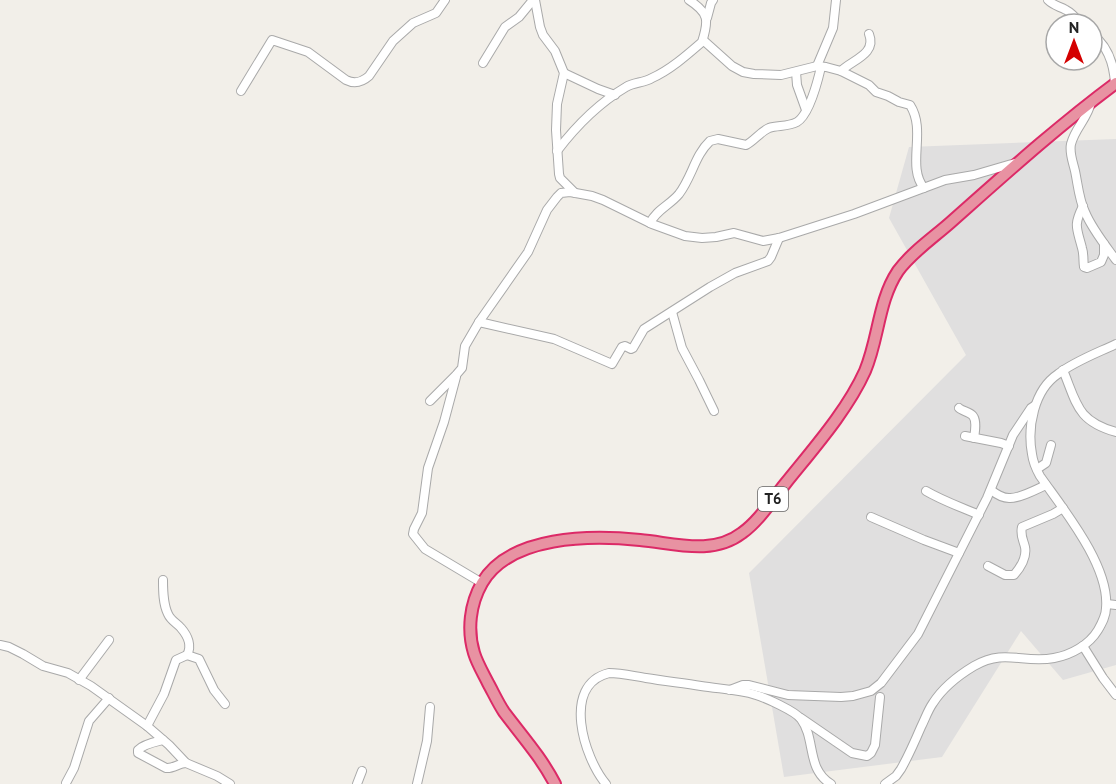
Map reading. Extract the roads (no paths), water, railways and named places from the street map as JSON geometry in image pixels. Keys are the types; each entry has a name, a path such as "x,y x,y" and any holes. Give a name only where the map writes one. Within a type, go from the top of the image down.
{"highway":[{"name":"T6","path":"555,784 541,759 502,710 474,652 470,622 472,608 490,572 514,554 551,543 613,538 693,547 726,543 740,535 765,509 797,469 856,388 871,355 886,294 897,272 916,252 1022,160 1116,84"}],"street":[{"path":"241,91 272,40 308,52 346,80 352,82 364,80 393,41 413,23 436,13 445,0"},
{"path":"483,63 505,27 519,17 534,0"},
{"path":"534,0 543,35 555,51 564,73 557,104 559,176 576,194"},
{"path":"689,0 704,12 706,20"},
{"path":"557,151 573,131 615,95 628,86 662,73 703,40 706,20 713,0"},
{"path":"650,223 656,213 673,202 688,180 698,157 710,141 718,139 746,145 770,128 800,119 813,95 819,66 833,28 836,0"},
{"path":"1048,0 1053,5 1070,12"},
{"path":"841,71 867,52 871,43 868,34"},
{"path":"703,40 732,66 743,72 786,75 819,66 841,71 869,85 876,92 908,104 916,118 918,131 916,162 918,179 924,188"},
{"path":"1104,46 1113,63 1116,84"},
{"path":"796,72 797,85 806,110"},
{"path":"564,73 615,95"},
{"path":"1091,102 1088,114 1071,145 1071,154 1086,214 1116,260"},
{"path":"430,401 462,368 465,346 528,252 547,210 556,197 564,192 603,200 650,223 686,236 702,238 734,233 763,241 854,214 945,180 974,175 1022,160"},
{"path":"1083,206 1078,215 1076,227 1084,267 1087,268 1101,262 1104,255 1104,244"},
{"path":"479,322 554,339 611,364 622,347 633,348 644,329 697,294 735,273 768,261 779,238"},
{"path":"672,312 682,348 714,411"},
{"path":"885,784 896,776 901,768 933,703 943,691 967,671 989,659 1002,656 1053,658 1065,655 1083,646 1094,637 1100,627 1107,604 1101,575 1083,540 1036,469 1030,441 1036,405 1048,381 1063,370 1116,344"},
{"path":"1063,370 1083,414 1091,422 1116,432"},
{"path":"456,375 444,422 428,468 424,504 414,534 425,549 482,584"},
{"path":"730,690 749,685 788,695 841,697 871,691 888,674 918,634 979,515 1018,428 1031,408 1036,405"},
{"path":"959,408 974,417 974,438"},
{"path":"965,436 1009,446"},
{"path":"1036,469 1046,463 1050,445"},
{"path":"991,490 1008,498 1046,485"},
{"path":"926,491 948,503 979,515"},
{"path":"988,566 1005,575 1014,575 1024,556 1022,527 1063,508"},
{"path":"871,517 959,553"},
{"path":"147,726 164,694 176,660 187,655 190,649 180,626 170,618 166,610 163,595 164,580"},
{"path":"1107,604 1116,605"},
{"path":"79,680 109,640"},
{"path":"0,645 9,647 43,666 61,670 109,698 164,740 186,762 230,784"},
{"path":"1083,646 1116,695"},
{"path":"187,655 199,659 214,690 225,704"},
{"path":"606,784 592,761 582,728 583,695 593,681 602,675 617,673 755,694 800,717 852,753 867,756 875,745 880,697"},
{"path":"66,783 74,768 89,721 109,698"},
{"path":"417,784 427,741 430,707"},
{"path":"800,717 806,728 817,768 821,776 831,784"},
{"path":"164,740 152,742 140,748 138,753 166,768 186,762"},
{"path":"357,784 362,771"}]}
